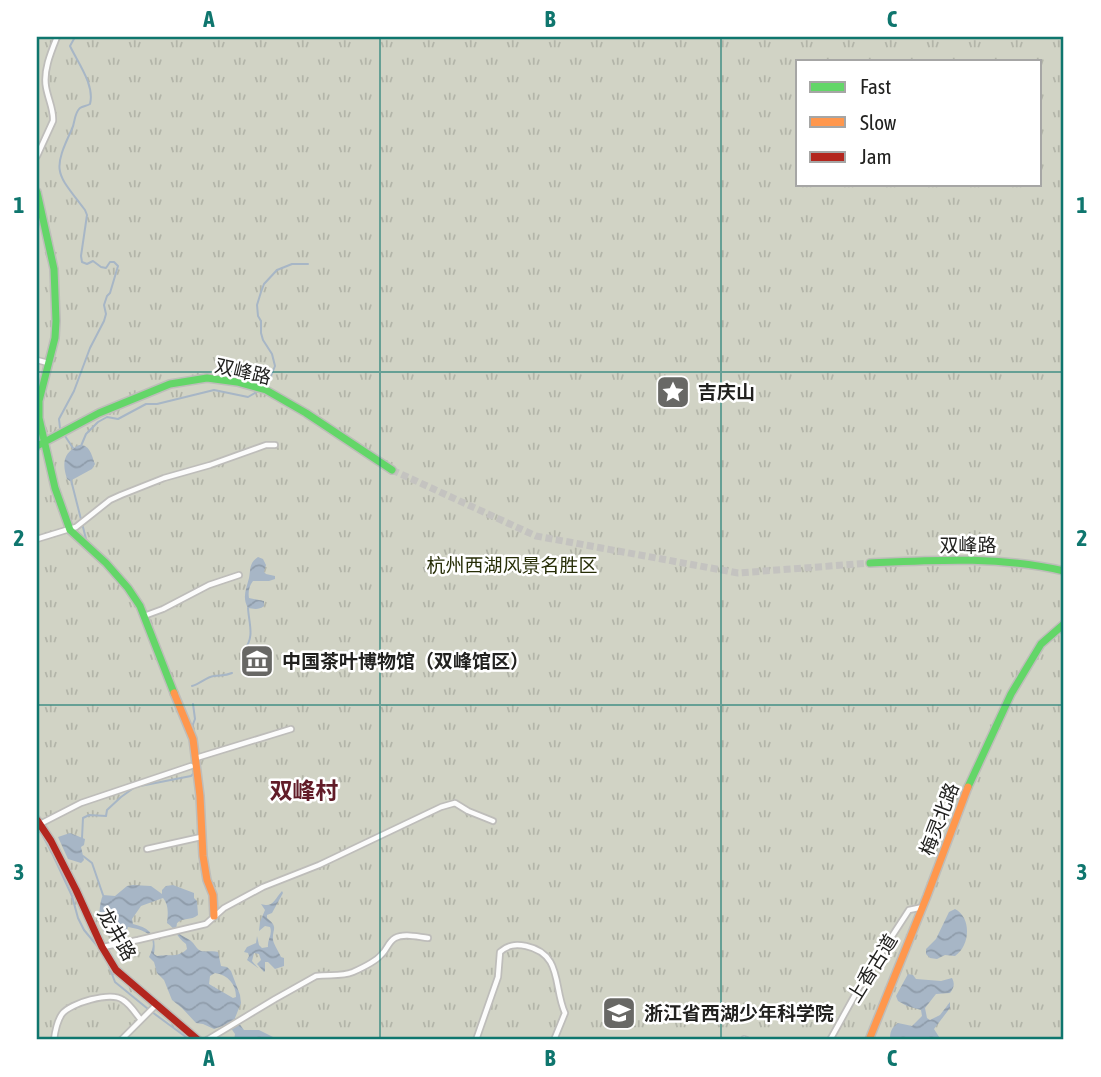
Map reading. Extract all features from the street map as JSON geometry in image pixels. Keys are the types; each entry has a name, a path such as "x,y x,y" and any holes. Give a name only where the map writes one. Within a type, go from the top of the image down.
{"street":[{"path":"37,156 52,121 45,76 57,37"},
{"path":"37,191 54,269 55,338 39,401 41,444 70,530 106,563 140,606 193,739 200,796 201,837 207,880 213,895 214,916"},
{"path":"37,360 49,363"},
{"name":"双峰路","path":"41,444 99,413 170,384 192,379 222,379 261,389 306,413 392,470"},
{"path":"37,539 70,530 110,500 121,495 266,445 275,445"},
{"name":"双峰路","path":"870,563 952,560 1017,562 1064,571"},
{"path":"143,616 163,609 209,584 239,575"},
{"name":"梅灵北路","path":"869,1040 970,783 1011,694 1041,644 1064,624"},
{"path":"38,822 81,803 291,729"},
{"path":"102,947 206,924 214,916 263,887 319,865 441,807 455,803 493,821"},
{"name":"龙井路","path":"38,822 51,841 102,947 116,970 153,1008 198,1040"},
{"path":"147,849 201,837"},
{"name":"上香古道","path":"830,1040 861,984 909,910 923,907"},
{"path":"207,1040 316,976 342,976 358,969 381,955 396,937 428,938"},
{"path":"476,1040 499,977 500,952 512,945 525,946 542,953 553,964 565,1013 554,1040"},
{"path":"54,1040 63,1012 101,997 115,996 123,999 141,1020"},
{"path":"121,1040 153,1008"}],"green space":[{"name":"杭州西湖风景名胜区","path":"37,37 1064,37 1064,1040 37,1040"}],"water":[{"path":"79,445 88,448 95,464 92,469 70,481 65,473 65,459 70,451"},
{"path":"258,557 263,559 266,565 264,572 275,576 275,579 253,581 249,598 264,601 264,606 254,609 248,608 245,593 251,566"},
{"path":"70,833 85,839 81,847 84,860 81,863 68,859 58,837"},
{"path":"173,885 194,893 198,915 179,921 176,930 199,950 218,952 221,966 231,971 241,1003 235,1018 244,1030 259,1030 279,1040 234,1040 235,1034 228,1024 214,1029 196,1023 172,1000 164,980 157,973 154,962 149,957 153,944 149,935 128,927 126,933 104,932 100,916 103,895 115,896 127,886 151,886 162,894 166,886","holes":["163,898 168,913 167,923 186,944 187,949 177,955 154,954 151,933 133,924 132,919 141,906","215,973 230,981 235,988 236,997 233,998 209,984 210,976"]},
{"path":"282,891 267,918 274,926 273,940 284,958 284,966 275,969 265,962 264,972 257,964 261,960 259,954 254,953 252,961 258,968 247,960 248,953 244,952 247,947 256,943 257,936 262,948 268,947 270,927 265,926 259,931 265,910 261,904 271,904"},
{"path":"955,909 966,925 964,946 955,956 930,958 926,949 936,939 949,912"},
{"path":"908,974 916,979 941,981 952,978 954,982 950,993 936,994 925,1008 930,1020 940,1015 950,1002 950,1008 934,1029 941,1040 890,1040 891,1030 898,1023 912,1026 922,1016 921,1010 898,1001 896,996"}],"waterway":[{"path":"60,428 59,419 104,321 104,305 118,266 114,262 110,262 106,268 93,261 87,264 82,262 87,215 60,172 61,155 77,113 80,108 90,104 91,97 88,82 70,46 75,37"},
{"path":"264,386 275,366 261,333 257,305 261,292 264,284 277,270 292,264 308,264"},
{"path":"81,446 86,434 98,422 107,417 118,419 146,404 157,404 214,390 248,397 260,390"},
{"path":"63,433 73,448"},
{"path":"71,480 86,539"},
{"path":"244,650 250,635 248,608"},
{"path":"192,686 211,677 232,673"},
{"path":"192,727 195,719 193,704"},
{"path":"82,838 83,818 89,815 106,816 107,810 135,787 193,774"},
{"path":"37,829 53,855 84,930 99,948"},
{"path":"83,856 92,863 103,895"},
{"path":"107,961 115,982 148,1009"},
{"path":"152,1012 190,1040"}],"tunnel":[{"path":"392,470 536,536 738,573 870,563"}],"traffic: fast":[{"path":"37,192 54,269 55,338 39,401 39,418 55,488 70,530 106,563 140,606 174,693"},
{"path":"37,446 99,413 170,384 207,378 266,390 392,470"},
{"path":"870,563 992,561 1064,571"},
{"path":"968,787 1011,694 1041,644 1064,624"}],"traffic: slow":[{"path":"174,693 193,739 200,796 203,856 213,895 214,916"},
{"path":"869,1040 968,787"}],"traffic: jam":[{"path":"37,820 51,841 102,947 116,970 198,1040"}],"place":[{"name":"吉庆山","path":"673,392"},
{"name":"中国茶叶博物馆（双峰馆区）","path":"257,661"},
{"name":"浙江省西湖少年科学院","path":"619,1013"}],"district":[{"name":"双峰村","path":"304,791"}]}
